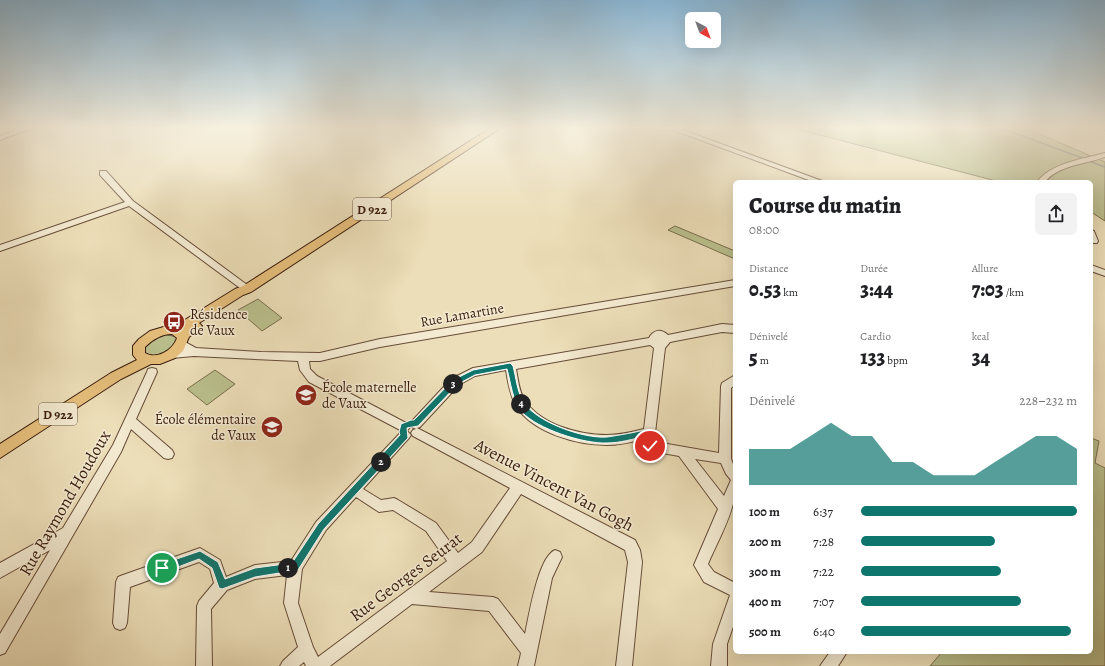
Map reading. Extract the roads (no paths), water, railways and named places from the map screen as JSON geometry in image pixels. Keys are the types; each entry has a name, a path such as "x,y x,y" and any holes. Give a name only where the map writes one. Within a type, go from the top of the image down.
{"main road":[{"name":"D 922","path":"180,338 242,295 247,289 450,158"},
{"path":"162,331 180,338 169,355 147,362 139,346 148,337 162,331"},
{"name":"D 922","path":"0,452 116,376 147,362"}],"street":[{"path":"754,158 815,180"},
{"path":"1042,180 1052,172 1098,158"},
{"path":"103,173 130,203 247,289"},
{"path":"0,248 130,203"},
{"path":"1093,269 1105,273"},
{"name":"Rue Lamartine","path":"169,355 194,352 303,357 326,356 380,343 733,283"},
{"path":"314,666 306,650 291,603 295,567 321,526 460,378 473,372 660,342 722,328 733,329"},
{"name":"Rue Lamartine","path":"180,338 194,352"},
{"path":"660,342 650,433 650,446 724,459"},
{"name":"Avenue Vincent Van Gogh","path":"303,357 305,370 313,379 519,486 626,543 634,550 635,562 624,666"},
{"name":"Rue Raymond Houdoux","path":"0,648 110,461 131,422 149,376 147,362"},
{"path":"510,366 518,400 525,410 535,418 571,435 606,440 650,433"},
{"path":"733,381 726,386 724,459 733,474"},
{"path":"131,422 168,454"},
{"path":"683,452 725,508"},
{"name":"Rue Georges Seurat","path":"318,666 477,547 519,486"},
{"path":"733,489 701,565 709,577 733,589"},
{"path":"355,490 379,506 394,504 431,527 457,562"},
{"path":"0,571 67,533"},
{"path":"120,623 123,582 200,555 215,565 222,585"},
{"path":"526,666 545,576 555,556"},
{"path":"204,666 204,606 222,585 255,572 295,567"},
{"path":"410,598 493,604 529,651"},
{"path":"720,666 720,644 733,606"},
{"path":"288,666 306,650"},
{"path":"828,666 838,654"}],"waterway":[{"path":"1089,161 1105,167"}],"place":[{"name":"Résidence de Vaux","path":"174,322"},
{"name":"École maternelle de Vaux","path":"306,395"},
{"name":"École élémentaire de Vaux","path":"272,427"}]}
